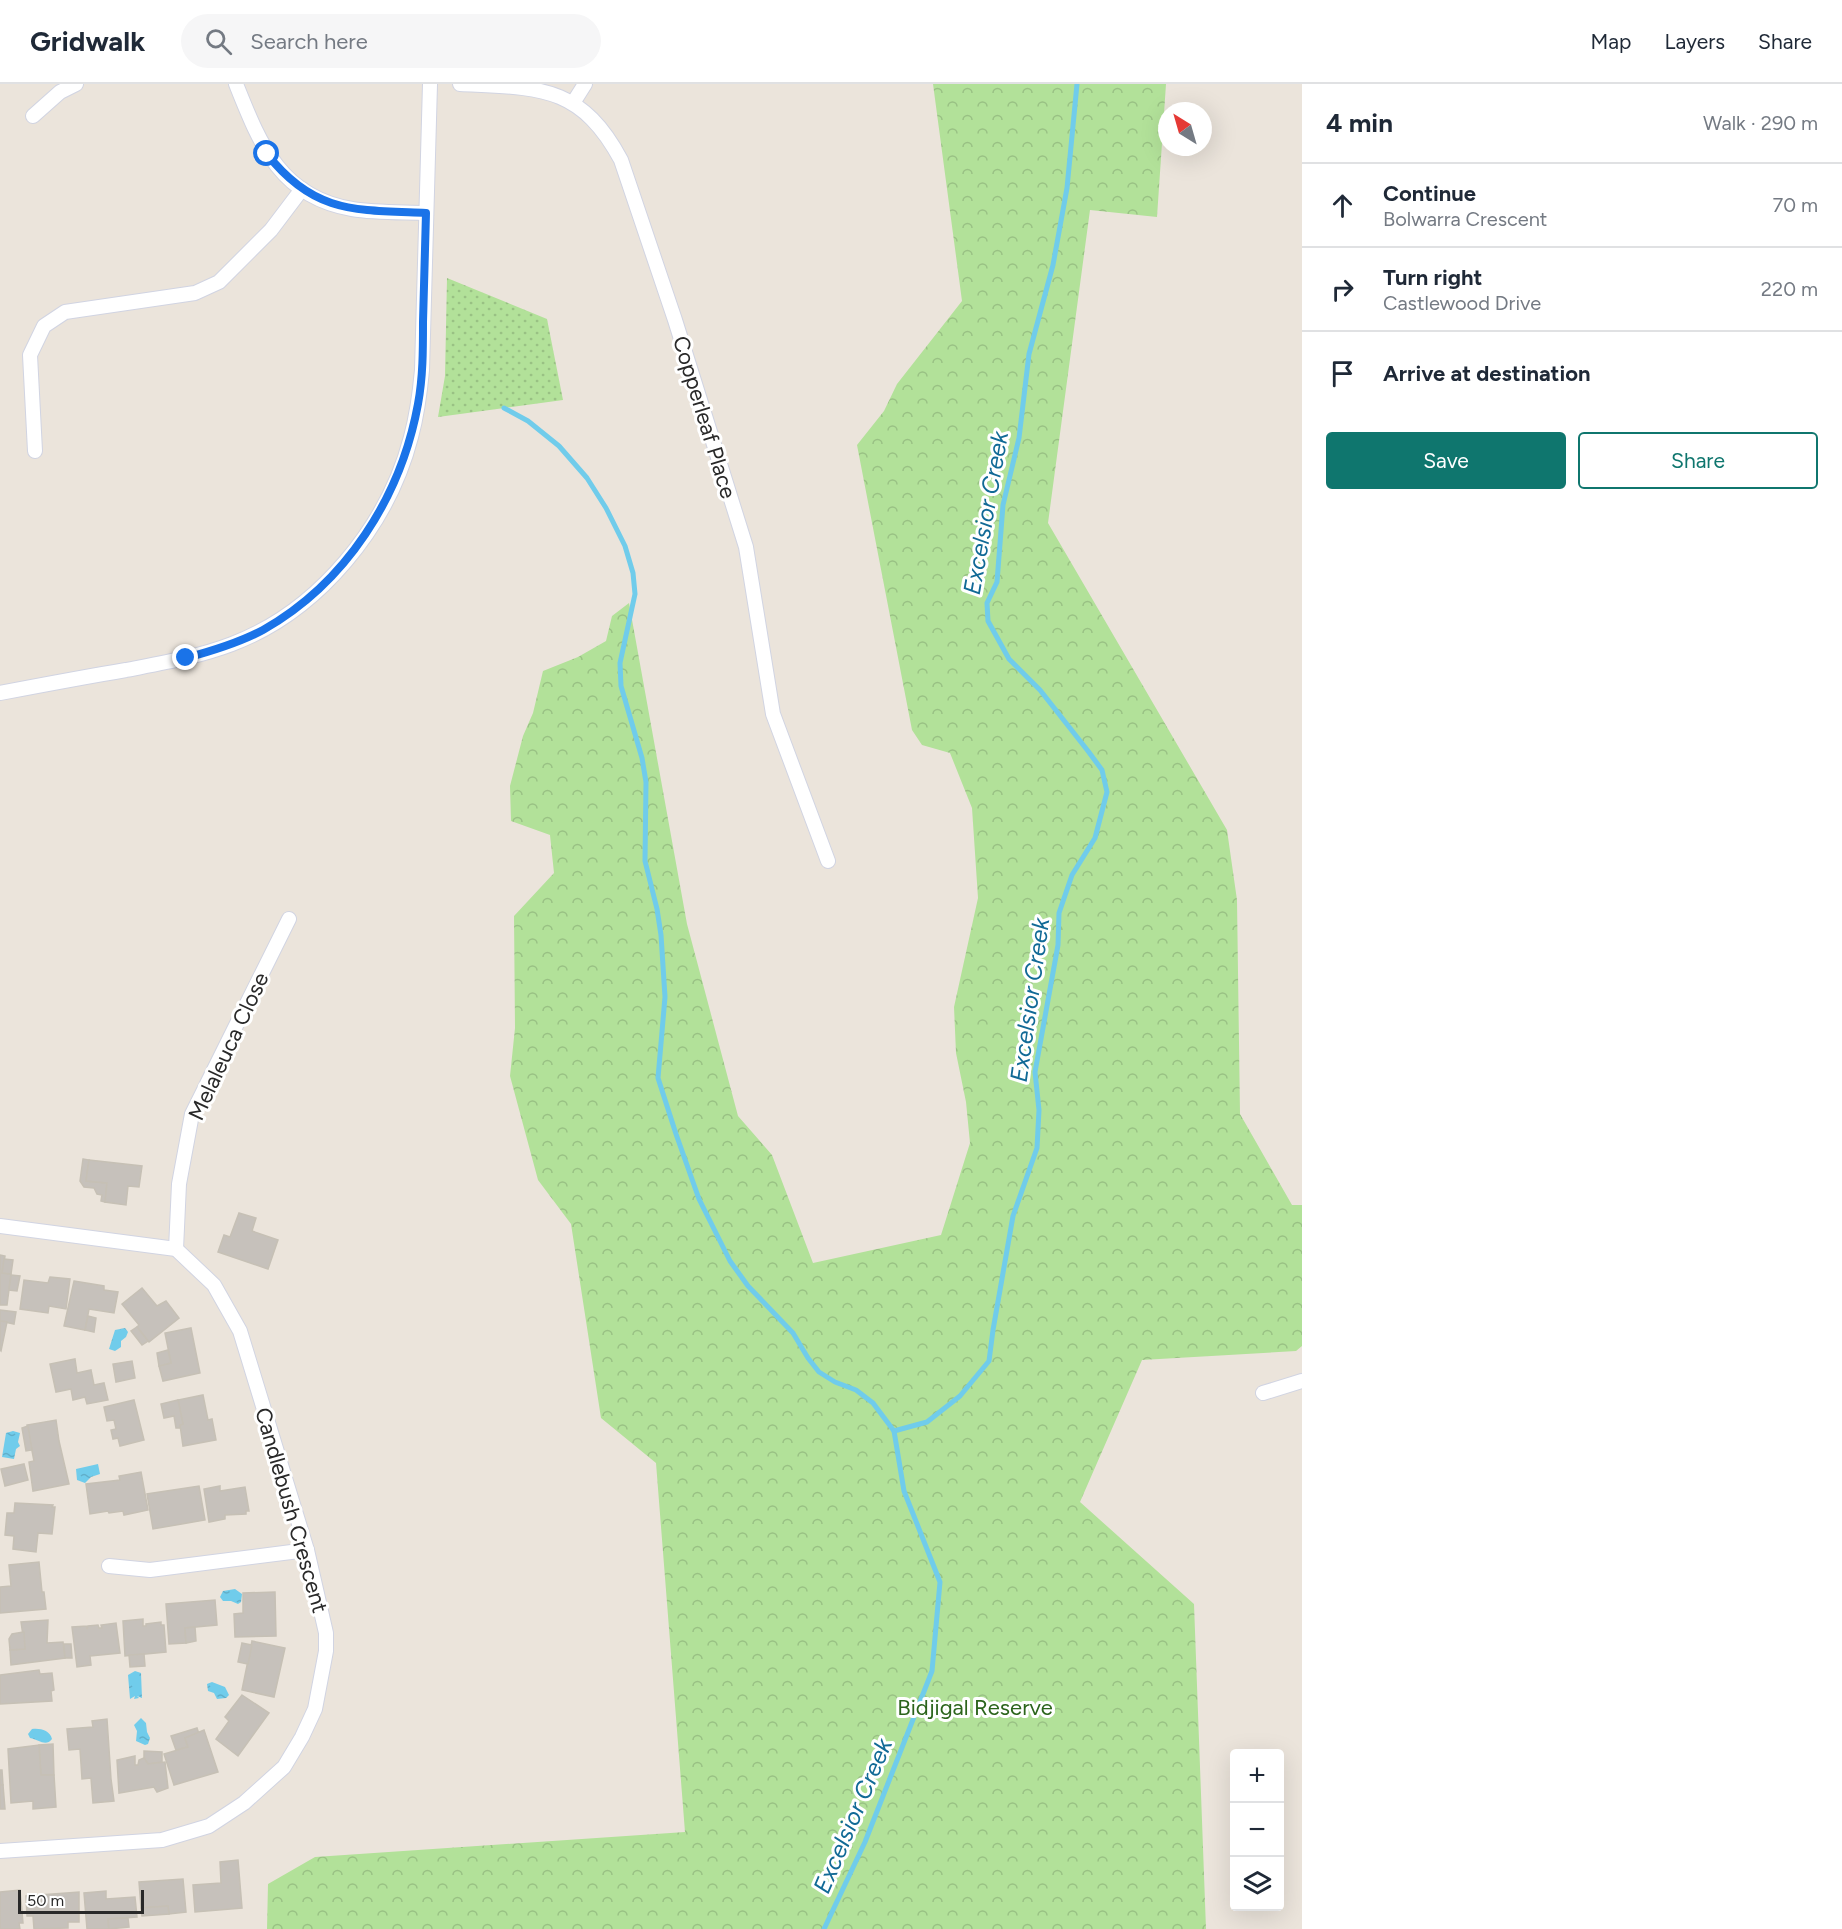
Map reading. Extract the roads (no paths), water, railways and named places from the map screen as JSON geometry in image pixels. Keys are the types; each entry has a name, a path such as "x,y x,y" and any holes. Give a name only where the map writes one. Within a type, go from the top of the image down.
{"street":[{"path":"33,116 60,92 76,84"},
{"path":"236,84 254,130 267,154 281,172 302,189 324,201 352,209 426,213"},
{"path":"0,693 186,658 234,644 291,612 316,592 364,537 381,511 411,438 422,370 430,84"},
{"name":"Copperleaf Place","path":"460,84 532,88 553,93 573,103 592,117 609,137 621,160 675,320 746,547 773,714 828,861"},
{"path":"573,103 585,84"},
{"path":"35,452 30,355 44,326 65,312 195,293 219,282 271,230 302,189"},
{"name":"Melaleuca Close","path":"176,1249 179,1184 192,1113 289,919"},
{"path":"0,1226 176,1249"},
{"name":"Candlebush Crescent","path":"0,1851 162,1840 209,1826 244,1803 284,1767 315,1709 326,1651 326,1633 307,1550 240,1331 214,1285 176,1249"},
{"path":"1263,1393 1302,1381"},
{"path":"108,1566 150,1570 307,1550"}],"water":[{"path":"125,1328 128,1332 121,1341 121,1347 115,1351 109,1349 115,1330"},
{"path":"13,1431 20,1433 18,1442 20,1446 16,1449 14,1459 2,1457 6,1433"},
{"path":"98,1464 100,1474 91,1477 85,1483 77,1480 76,1469"},
{"path":"235,1589 242,1594 241,1602 238,1604 223,1601 220,1597 223,1591"},
{"path":"135,1671 141,1673 142,1698 137,1696 139,1698 134,1699 135,1696 130,1699 128,1675"},
{"path":"212,1682 225,1687 229,1695 226,1698 217,1699 214,1693 208,1691 207,1684"},
{"path":"141,1718 146,1723 150,1738 148,1744 145,1745 136,1741 137,1731 134,1725"},
{"path":"32,1729 44,1730 52,1739 45,1743 30,1738 28,1734"}],"waterway":[{"name":"Excelsior Creek","path":"824,1929 865,1842 932,1671 940,1582 904,1491 894,1431 927,1422 960,1396 989,1361 1013,1216 1037,1148 1039,1110 1035,1072 1058,945 1059,913 1072,875 1095,838 1107,792 1102,770 1040,690 1009,659 988,621 987,603 997,582 1003,505 1019,438 1029,354 1053,265 1067,188 1077,84"},
{"path":"504,408 528,421 559,446 587,478 606,508 625,546 633,573 635,594 620,663 621,686 642,758 646,782 645,861 661,935 665,997 658,1078 699,1199 730,1261 748,1286 793,1333 819,1372 835,1382 856,1390 873,1403 894,1431"}],"park label":[{"name":"Bidjigal Reserve","path":"975,1707"}]}
